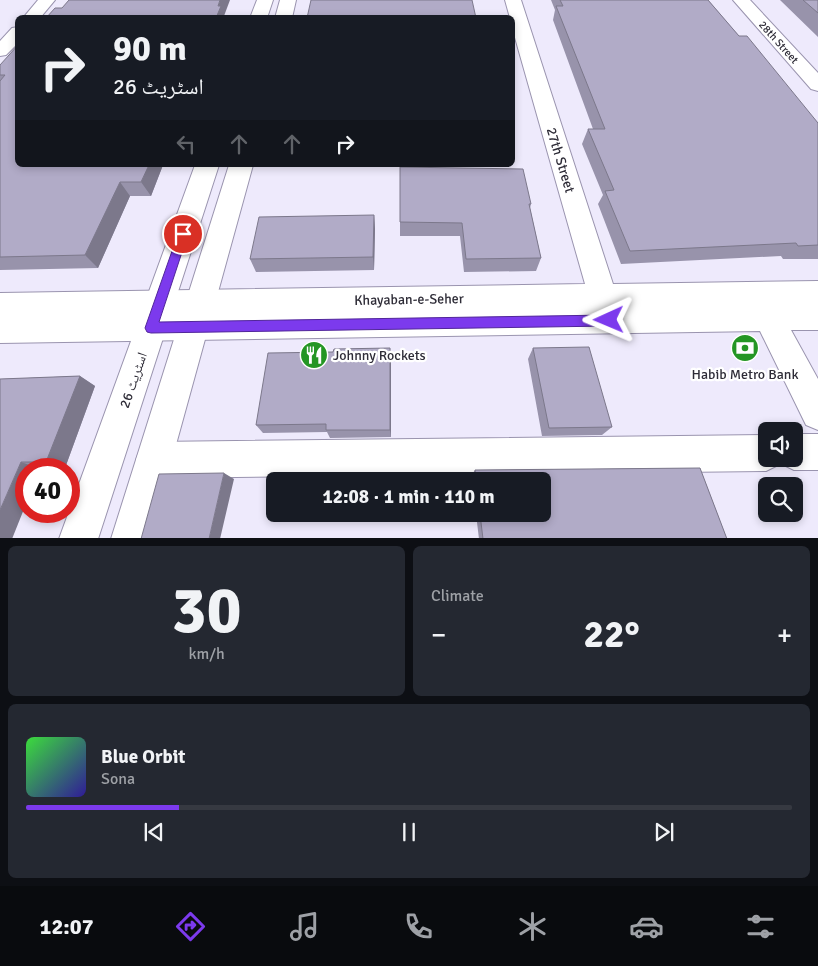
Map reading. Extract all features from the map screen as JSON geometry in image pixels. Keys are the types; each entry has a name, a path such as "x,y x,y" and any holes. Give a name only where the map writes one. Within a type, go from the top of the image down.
{"street":[{"path":"34,15 47,0"},
{"path":"259,15 264,0"},
{"path":"284,15 288,0"},
{"name":"27th Street","path":"513,0 606,308"},
{"name":"28th Street","path":"741,0 818,85"},
{"path":"0,51 15,35"},
{"name":"اسٹریٹ 26","path":"78,538 206,167"},
{"path":"130,538 198,315 239,167"},
{"name":"Khayaban-e-Seher","path":"762,306 818,293"},
{"name":"Khayaban-e-Seher","path":"0,306 155,316"},
{"path":"762,306 818,413"},
{"name":"Khayaban-e-Seher","path":"0,330 155,316 606,308 762,306 818,317"},
{"path":"803,452 818,452"},
{"path":"154,460 758,453"}],"building":[{"path":"69,0 220,0 218,6 221,6 217,15 49,15 55,8 62,8"},
{"path":"311,0 472,0 475,15 308,15"},
{"path":"560,0 708,0 739,36 747,36 818,123 818,245 798,246 796,243 630,251 605,191 614,190 588,129 605,129 556,6 563,6"},
{"path":"803,0 818,0 818,13"},
{"path":"15,48 15,167 148,167 141,182 120,182 85,255 0,257 0,81 5,75 0,75 0,65"},
{"path":"400,167 523,169 541,258 466,259 462,223 400,222"},
{"path":"374,215 373,257 250,259 259,217"},
{"path":"589,347 612,427 549,428 533,348"},
{"path":"390,348 390,430 326,430 326,424 256,425 268,353 333,352 334,349"},
{"path":"80,376 48,458 15,458 15,476 0,510 0,379"},
{"path":"700,468 727,538 483,538 481,522 551,522 551,472 475,472 475,470"},
{"path":"224,473 209,538 141,538 159,474"}],"place":[{"name":"Habib Metro Bank","path":"745,348"},
{"name":"Johnny Rockets","path":"314,355"}],"route":[{"path":"183,234 151,328 609,320"}]}
